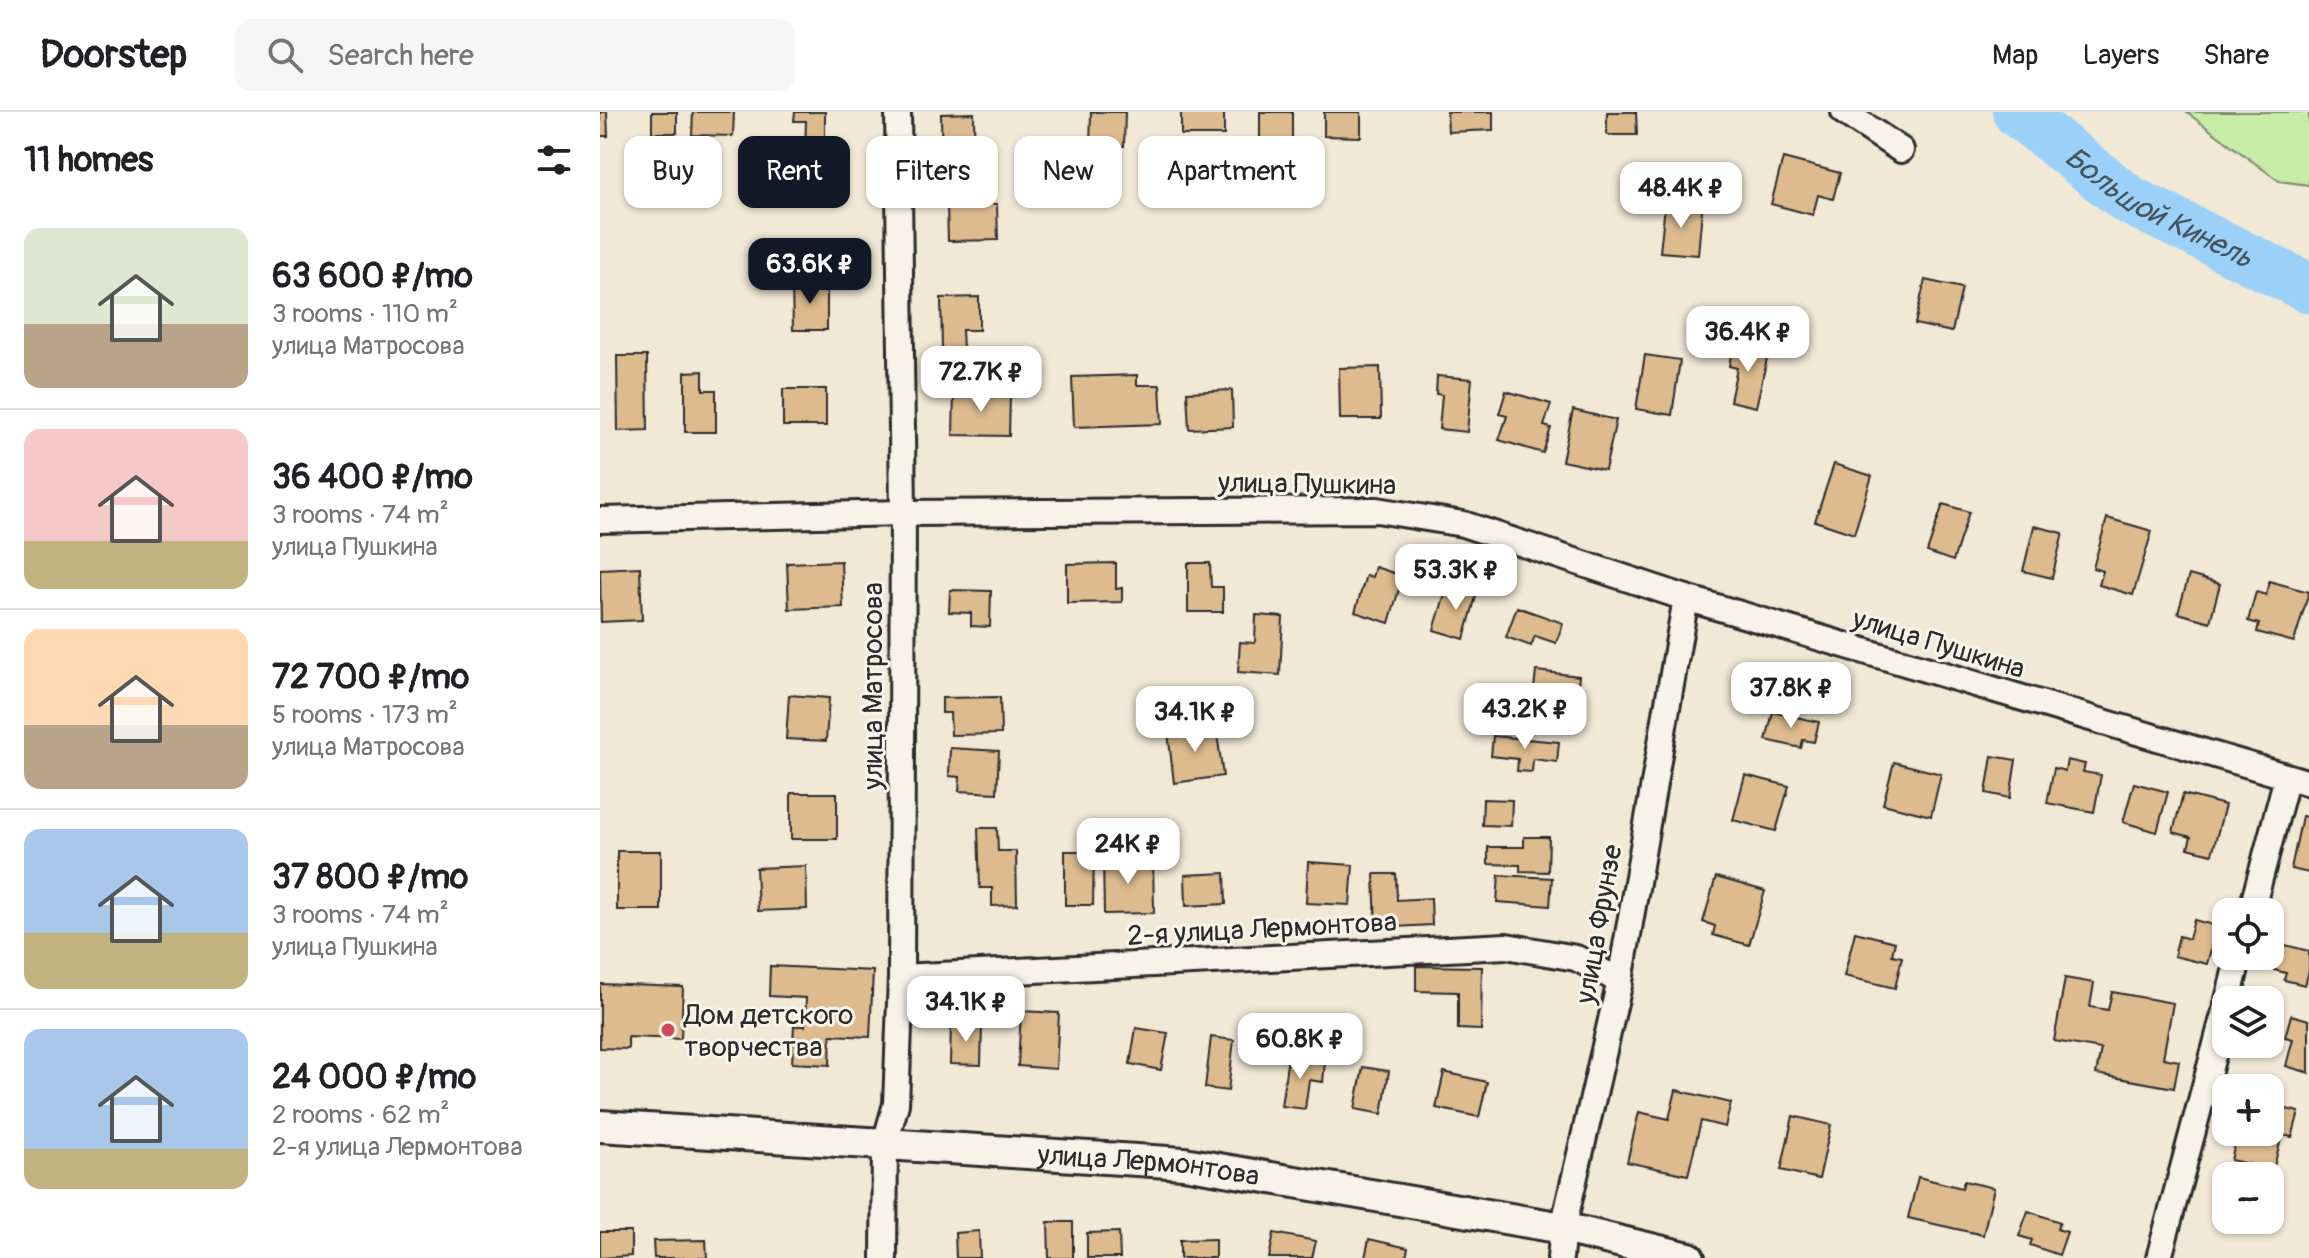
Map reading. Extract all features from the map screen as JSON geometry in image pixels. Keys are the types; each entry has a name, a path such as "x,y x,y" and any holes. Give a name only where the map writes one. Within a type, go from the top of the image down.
{"street":[{"name":"улица Матросова","path":"884,1258 885,1143 896,1104 901,977 903,513 898,112"},
{"path":"1844,112 1901,150"},
{"name":"улица Пушкина","path":"600,520 903,513 1377,510 1463,524 1686,598 2298,780"},
{"name":"улица Фрунзе","path":"1560,1258 1563,1228 1620,981 1686,598"},
{"path":"2256,898 2298,780"},
{"name":"2-я улица Лермонтова","path":"901,977 1506,946 1576,958 1620,981"},
{"path":"2159,1258 2212,1058"},
{"name":"улица Лермонтова","path":"600,1126 1184,1163 1563,1228 1689,1258"}],"green space":[{"path":"2186,112 2309,112 2309,185 2279,181"}],"building":[{"path":"600,112 607,112 608,136 600,136"},
{"path":"652,112 677,112 677,133 652,133"},
{"path":"693,112 734,112 733,136 692,135"},
{"path":"795,112 825,112 825,136 806,136 806,121 794,121"},
{"path":"1091,112 1125,112 1124,146 1122,136 1090,136"},
{"path":"1181,112 1224,112 1224,135 1181,135"},
{"path":"1260,112 1292,112 1292,136 1260,136"},
{"path":"1324,112 1361,112 1361,137 1324,136"},
{"path":"1447,112 1493,112 1493,130 1448,132"},
{"path":"1607,112 1636,112 1637,135 1607,135"},
{"path":"974,113 974,136 941,136 941,114"},
{"path":"1783,158 1840,173 1833,199 1818,195 1813,215 1771,204"},
{"path":"1665,205 1702,209 1698,255 1660,252"},
{"path":"947,208 997,208 998,240 948,241"},
{"path":"1925,280 1962,288 1952,332 1915,324"},
{"path":"792,282 827,282 827,330 793,330"},
{"path":"979,297 979,330 962,330 963,350 942,350 941,298"},
{"path":"1743,345 1769,350 1756,407 1730,401 1737,368 1729,366 1732,351 1741,353"},
{"path":"1645,355 1680,360 1672,415 1636,409"},
{"path":"617,356 647,356 648,430 618,431"},
{"path":"1380,367 1381,419 1340,419 1339,368"},
{"path":"703,371 703,390 716,390 716,432 685,432 685,372"},
{"path":"1137,375 1137,385 1160,385 1162,424 1074,427 1072,377"},
{"path":"1437,376 1472,379 1467,432 1439,429 1442,395 1436,394"},
{"path":"783,389 826,389 826,426 783,426"},
{"path":"1232,390 1233,427 1189,429 1187,392"},
{"path":"954,391 1010,393 1009,436 953,435"},
{"path":"1506,391 1551,404 1544,426 1551,428 1543,453 1499,440 1507,416 1499,414"},
{"path":"1573,410 1616,420 1605,470 1562,461"},
{"path":"1834,464 1872,476 1854,534 1815,521"},
{"path":"1943,504 1969,512 1953,561 1927,552"},
{"path":"2107,518 2152,531 2133,595 2099,585 2103,571 2093,568"},
{"path":"2034,526 2063,533 2052,578 2023,571"},
{"path":"841,561 843,607 789,609 787,563"},
{"path":"1116,563 1116,589 1122,588 1122,602 1067,603 1067,564"},
{"path":"1188,563 1210,563 1211,587 1223,587 1223,612 1188,612"},
{"path":"640,567 642,620 601,622 600,569"},
{"path":"1375,567 1403,576 1389,623 1355,612 1366,575 1372,577"},
{"path":"2189,575 2220,584 2210,622 2178,613"},
{"path":"2269,581 2309,592 2294,642 2257,632 2259,624 2248,621 2256,592 2266,595"},
{"path":"1448,584 1477,593 1464,639 1434,630"},
{"path":"950,590 991,591 990,627 971,626 971,613 949,612"},
{"path":"1517,607 1563,623 1556,643 1535,636 1531,646 1506,637"},
{"path":"1256,615 1283,617 1280,675 1238,672 1240,642 1255,643"},
{"path":"1536,671 1579,676 1575,720 1531,716"},
{"path":"789,695 829,698 826,741 786,739"},
{"path":"1000,697 1001,734 951,735 950,713 942,713 942,698"},
{"path":"1773,712 1819,722 1814,742 1803,740 1801,748 1766,740"},
{"path":"1216,726 1223,776 1174,783 1168,732"},
{"path":"1493,736 1559,742 1557,762 1533,759 1532,772 1517,771 1518,759 1491,756"},
{"path":"950,748 999,751 997,793 959,791 960,777 949,776"},
{"path":"1992,756 2016,760 2010,798 1986,793"},
{"path":"2067,760 2085,764 2083,772 2101,775 2094,812 2047,803 2054,768 2065,771"},
{"path":"1894,762 1941,774 1931,816 1883,804"},
{"path":"1745,775 1789,786 1776,831 1733,820"},
{"path":"2134,783 2168,792 2157,832 2123,822"},
{"path":"791,793 837,793 837,839 791,839"},
{"path":"2183,794 2225,805 2212,854 2188,848 2191,837 2173,832"},
{"path":"1483,799 1512,800 1511,826 1482,825"},
{"path":"2302,816 2309,817 2309,873 2291,869"},
{"path":"978,828 997,828 998,851 1016,851 1017,905 992,906 992,888 980,888"},
{"path":"1524,837 1549,837 1548,872 1520,871 1520,865 1488,864 1488,847 1524,847"},
{"path":"617,851 661,851 661,910 617,910"},
{"path":"1065,851 1094,851 1093,905 1065,905"},
{"path":"1153,857 1154,913 1104,914 1103,858"},
{"path":"1308,862 1353,865 1350,905 1306,903"},
{"path":"806,866 807,909 758,911 756,868"},
{"path":"1225,873 1226,904 1186,906 1185,875"},
{"path":"1374,874 1396,874 1397,900 1431,898 1432,925 1376,928"},
{"path":"1499,875 1552,878 1550,906 1497,902"},
{"path":"1716,877 1765,891 1749,945 1713,935 1715,926 1703,922"},
{"path":"2194,920 2212,925 2212,945 2207,964 2174,956 2179,936 2189,939"},
{"path":"1855,932 1895,942 1892,955 1902,957 1895,988 1844,976"},
{"path":"2284,945 2309,951 2305,985 2284,980 2286,973 2274,970 2284,970"},
{"path":"770,966 873,971 870,1037 831,1035 830,1065 792,1063 794,1026 805,1026 806,998 769,996"},
{"path":"1416,966 1482,967 1481,1030 1458,1029 1458,992 1416,991"},
{"path":"2065,978 2094,983 2090,1007 2108,1010 2112,992 2173,1003 2163,1058 2179,1061 2174,1088 2096,1074 2101,1049 2054,1041"},
{"path":"600,984 683,987 681,1039 628,1037 628,1049 600,1048"},
{"path":"1021,1011 1059,1013 1056,1069 1018,1066"},
{"path":"2291,1015 2309,1020 2309,1073 2286,1066 2293,1039 2285,1037"},
{"path":"951,1023 982,1023 981,1065 950,1064"},
{"path":"1136,1028 1168,1033 1161,1070 1130,1064"},
{"path":"1211,1037 1234,1040 1228,1091 1205,1088"},
{"path":"1288,1057 1325,1062 1323,1082 1309,1080 1305,1109 1281,1106"},
{"path":"1363,1067 1389,1071 1382,1114 1355,1109"},
{"path":"1444,1072 1487,1082 1479,1117 1436,1108"},
{"path":"1676,1090 1731,1103 1725,1127 1701,1121 1688,1175 1627,1162 1639,1112 1669,1119"},
{"path":"2284,1108 2299,1112 2292,1137 2284,1135"},
{"path":"1793,1116 1831,1125 1819,1179 1781,1170"},
{"path":"2234,1146 2279,1146 2275,1162 2231,1160"},
{"path":"1918,1177 1962,1188 1964,1181 1994,1188 1983,1235 1908,1218"},
{"path":"2028,1211 2060,1222 2057,1229 2067,1232 2059,1255 2030,1245 2032,1240 2019,1236"},
{"path":"1048,1222 1073,1222 1073,1258 1049,1258"},
{"path":"979,1231 980,1258 956,1258 955,1233"},
{"path":"600,1232 631,1232 631,1256 600,1258"},
{"path":"1119,1232 1120,1258 1087,1258 1087,1233"},
{"path":"1274,1233 1316,1241 1312,1258 1269,1258"},
{"path":"1215,1239 1215,1258 1180,1258 1180,1240"},
{"path":"1369,1239 1408,1248 1406,1258 1365,1258"},
{"path":"706,1240 707,1258 654,1258 653,1241"}],"waterway":[{"name":"Большой Кинель","path":"2017,112 2129,200 2309,288"}],"place":[{"name":"Дом детского творчества","path":"668,1030"}]}
